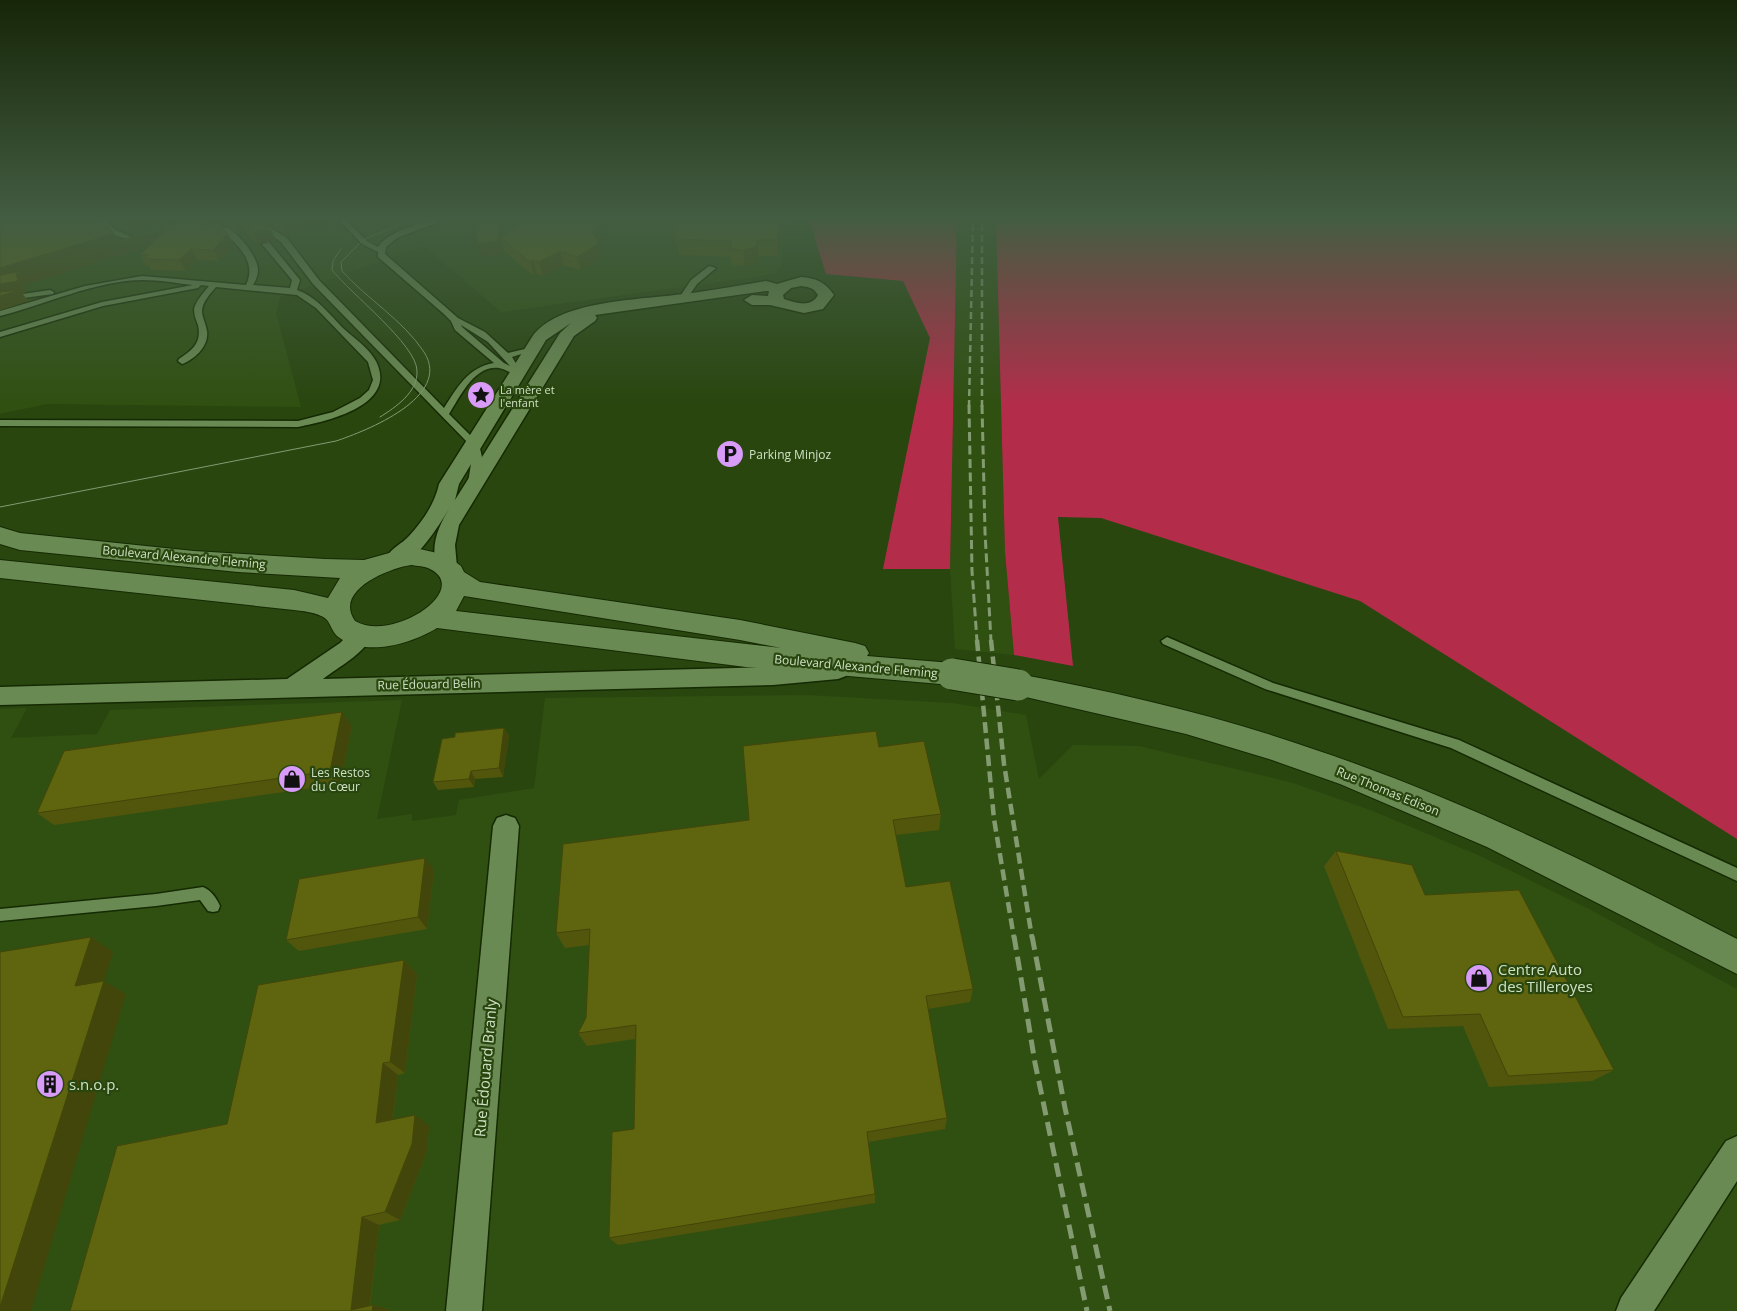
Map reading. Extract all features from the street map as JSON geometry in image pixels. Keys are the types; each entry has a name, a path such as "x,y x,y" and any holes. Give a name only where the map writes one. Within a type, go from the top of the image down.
{"street":[{"path":"633,305 595,316 579,323 568,333 533,388 449,524 445,545 454,591 451,598 435,618 418,629 399,636 379,638 361,636 349,630 341,622 337,612 339,600 345,589 355,578 369,569 396,558 416,542 445,500 449,484 540,337 563,320 598,309 683,298 778,296"},
{"path":"518,373 533,388"},
{"name":"Boulevard Alexandre Fleming","path":"0,535 20,541 203,560 337,569 369,569"},
{"path":"396,558 426,557 438,561 451,572"},
{"path":"0,569 294,600 318,605 337,612"},
{"name":"Boulevard Alexandre Fleming","path":"451,572 474,590 810,642 952,674"},
{"name":"Boulevard Alexandre Fleming","path":"435,618 858,668 952,674"},
{"path":"294,687 348,649 361,636"},
{"name":"Rue Édouard Belin","path":"0,696 772,676 858,668"},
{"name":"Rue Thomas Edison","path":"952,674 1075,695 1186,722 1350,775 1523,848 1737,956"},
{"name":"Rue Édouard Branly","path":"464,1311 506,826"},
{"path":"1634,1311 1737,1152"}],"lane":[{"path":"2,300 124,281"},
{"path":"0,423 298,424 315,422 352,408 373,390 378,376 372,360 309,298 293,291 188,281"},
{"path":"249,286 252,281"},
{"path":"293,291 296,281"},
{"path":"315,281 474,444 477,457 473,484"},
{"path":"409,281 455,320 469,324 507,356 518,373"},
{"path":"683,298 695,281"},
{"path":"0,335 102,304 143,294 215,283"},
{"path":"182,361 194,354 204,339 205,334 198,311 202,301 215,283"},
{"path":"0,314 79,289"},
{"path":"455,320 458,328 501,365 518,373"},
{"path":"360,349 373,349 385,352"},
{"path":"507,356 533,349"},
{"path":"444,415 473,372 489,365 501,365"},
{"path":"1168,641 1269,686 1455,744 1737,875"},
{"path":"0,915 156,900 203,893 213,906"}],"shaded area":[{"path":"0,281 325,281 280,297 276,313 301,407 47,404 0,414"},
{"path":"465,281 725,281 501,312"},
{"path":"903,281 956,281 950,569 883,569 930,338"},
{"path":"956,281 998,281 1005,552 1014,655 955,649 950,569"},
{"path":"998,281 1737,281 1737,839 1360,601 1101,518 1058,517 1073,666 1014,655 1005,552"},
{"path":"807,695 952,703 1026,715 1039,779 1073,745 1139,746 1290,782 1370,810 1478,855 1589,909 1737,989 1737,1311 0,1311 0,709 27,708 11,738 97,734 110,710 402,700 377,819 412,814 412,821 456,815 459,800 534,788 545,698"}],"building":[{"path":"0,281 17,281 0,284"},
{"path":"20,290 0,296 0,292"},
{"path":"342,712 330,771 37,813 64,751"},
{"path":"504,728 499,768 471,771 469,779 433,782 442,739 455,737 455,733"},
{"path":"876,731 879,747 924,741 941,814 893,820 906,887 950,881 973,989 926,996 947,1118 867,1132 875,1194 609,1238 612,1132 634,1129 636,1025 578,1033 586,1018 590,929 556,933 563,844 749,820 743,746"},
{"path":"1336,851 1412,865 1425,895 1519,890 1614,1070 1508,1076 1480,1014 1403,1017"},
{"path":"425,858 418,917 286,940 299,879"},
{"name":"s.n.o.p.","path":"91,937 75,986 104,981 0,1307 0,952"},
{"path":"404,960 390,1062 383,1063 376,1123 415,1115 412,1144 385,1212 362,1217 351,1310 373,1305 372,1311 70,1311 117,1146 227,1124 258,985"}],"tram line":[{"path":"342,281 395,334 414,360 417,371 414,386 399,404 380,417"},
{"path":"0,507 336,441 366,429 402,410 417,397 427,383 430,368 424,352 406,330 352,281"}],"railway":[{"path":"969,406 972,281"},
{"path":"982,281 982,405"},
{"path":"982,405 985,532 991,641"},
{"path":"969,406 972,571 977,641"},
{"path":"977,640 994,819 1014,938"},
{"path":"991,640 1004,764 1032,938"},
{"path":"1014,936 1035,1063 1087,1311"},
{"path":"1032,936 1065,1108 1110,1311"}],"place":[{"name":"La mère et l'enfant","path":"481,395"},
{"name":"Parking Minjoz","path":"730,454"},
{"name":"Les Restos du Cœur","path":"292,779"},
{"name":"Centre Auto des Tilleroyes","path":"1479,978"},
{"name":"s.n.o.p.","path":"50,1084"}]}
